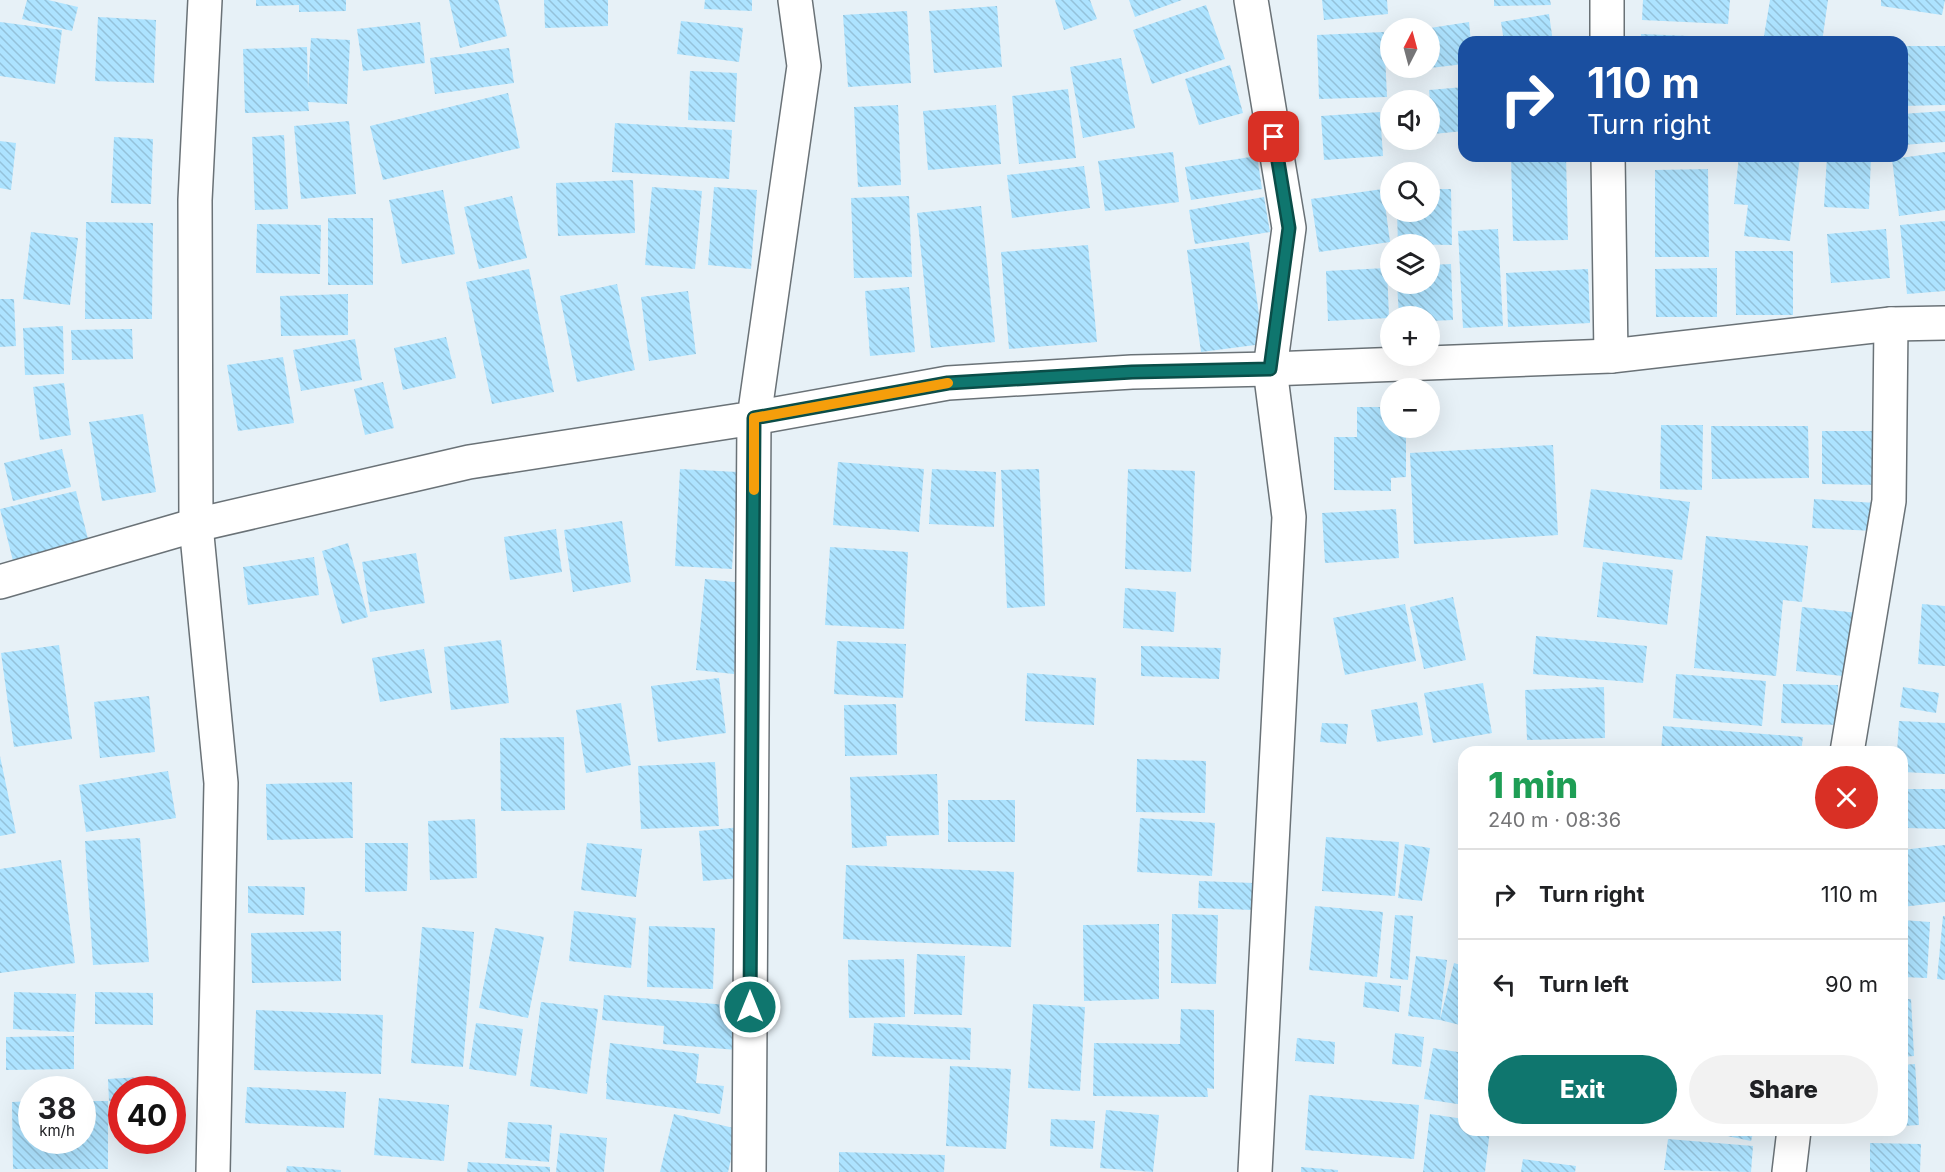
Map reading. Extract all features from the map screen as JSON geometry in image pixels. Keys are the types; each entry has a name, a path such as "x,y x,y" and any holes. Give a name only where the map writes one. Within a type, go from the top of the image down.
{"street":[{"path":"205,0 195,200 196,525 221,783 213,1172"},
{"path":"749,1172 754,418 804,66 795,0"},
{"path":"1251,0 1289,228 1270,369 1289,517 1255,1172"},
{"path":"1607,0 1607,36"},
{"path":"1608,162 1611,356"},
{"path":"0,582 196,525 469,462 754,418 948,383 1132,372 1611,356 1891,324 1945,323"},
{"path":"1848,746 1889,501 1891,324"},
{"path":"1789,1172 1793,1136"}],"building":[{"path":"27,0 48,0 78,7 72,31 22,19"},
{"path":"256,0 346,0 346,11 299,12 299,5 256,6"},
{"path":"449,0 498,0 507,36 460,48"},
{"path":"544,0 608,0 608,26 545,28"},
{"path":"705,0 752,0 752,11 704,9"},
{"path":"1055,0 1090,0 1097,19 1064,30"},
{"path":"1129,0 1182,0 1135,17"},
{"path":"1322,0 1387,0 1388,14 1324,20"},
{"path":"1494,0 1550,0 1551,5 1494,6"},
{"path":"1643,0 1730,0 1728,24 1642,20"},
{"path":"1770,0 1828,0 1823,36 1764,36"},
{"path":"1881,0 1945,0 1942,15 1881,6"},
{"path":"1206,5 1225,59 1152,84 1133,30"},
{"path":"997,6 1002,67 934,73 929,11"},
{"path":"907,11 911,83 848,87 843,15"},
{"path":"1549,14 1552,36 1503,36 1501,22"},
{"path":"98,17 156,20 154,83 95,81"},
{"path":"681,21 743,28 739,62 677,54"},
{"path":"0,22 62,30 55,84 0,76"},
{"path":"420,22 425,63 363,71 357,29"},
{"path":"1469,22 1470,36 1458,36 1458,65 1440,67 1440,26"},
{"path":"1380,32 1380,78 1386,78 1387,90 1380,90 1380,97 1319,99 1317,35"},
{"path":"1641,34 1690,36 1641,36"},
{"path":"311,38 350,40 347,104 308,102 309,111 245,113 243,49 307,47 308,89"},
{"path":"1908,46 1945,46 1945,105 1908,106"},
{"path":"509,48 514,83 435,94 430,58"},
{"path":"1121,58 1135,128 1083,138 1070,67"},
{"path":"1230,65 1243,113 1199,125 1185,79"},
{"path":"690,71 737,73 735,122 688,120"},
{"path":"1458,88 1458,132 1440,133 1440,90 1429,90"},
{"path":"1068,89 1076,158 1019,164 1012,96"},
{"path":"508,93 520,148 383,180 370,126"},
{"path":"898,105 901,185 858,187 854,107"},
{"path":"996,105 1001,164 928,170 923,111"},
{"path":"1945,111 1945,142 1908,145 1908,114"},
{"path":"1380,112 1380,150 1383,150 1383,156 1324,160 1321,116"},
{"path":"349,121 356,194 301,199 294,126"},
{"path":"615,123 732,130 729,179 612,172"},
{"path":"284,135 288,209 255,210 252,137"},
{"path":"114,137 153,139 151,204 111,203"},
{"path":"0,141 16,143 11,190 0,188"},
{"path":"1173,152 1179,202 1105,211 1098,161"},
{"path":"1945,152 1945,210 1899,216 1892,162 1908,162 1908,157"},
{"path":"1257,156 1262,189 1191,200 1185,167"},
{"path":"1511,162 1566,162 1568,240 1513,241"},
{"path":"1738,162 1799,162 1790,241 1744,236 1748,205 1734,204"},
{"path":"1827,162 1871,162 1869,209 1824,207"},
{"path":"1084,166 1090,208 1012,218 1007,175"},
{"path":"1708,169 1709,257 1655,257 1655,170"},
{"path":"633,180 635,233 558,236 556,183"},
{"path":"652,187 702,191 695,269 645,265"},
{"path":"714,187 757,190 751,269 708,265"},
{"path":"1380,189 1380,222 1387,222 1389,234 1380,234 1380,243 1319,252 1311,199"},
{"path":"1440,189 1451,189 1452,245 1440,245 1440,234 1398,234 1397,222 1440,222"},
{"path":"443,190 455,254 402,264 389,200"},
{"path":"512,196 527,258 479,269 464,207"},
{"path":"909,196 912,277 854,278 851,198"},
{"path":"1264,197 1270,232 1195,244 1189,210"},
{"path":"981,206 995,342 931,348 917,213"},
{"path":"328,218 373,218 373,285 328,285"},
{"path":"1945,221 1945,291 1907,294 1900,225"},
{"path":"86,222 153,223 152,319 85,319"},
{"path":"257,224 321,225 320,274 256,273"},
{"path":"1498,229 1503,326 1463,328 1458,231"},
{"path":"1886,229 1890,278 1831,283 1827,234"},
{"path":"31,232 78,238 70,305 23,299"},
{"path":"1249,242 1263,344 1201,352 1187,250"},
{"path":"1088,245 1097,342 1009,349 1001,252"},
{"path":"1735,251 1793,251 1793,315 1736,315"},
{"path":"1451,264 1453,320 1440,321 1440,306 1398,306 1398,294 1440,294 1440,265"},
{"path":"1380,268 1380,294 1388,294 1389,306 1380,306 1380,318 1328,321 1326,271"},
{"path":"1717,268 1717,317 1656,317 1655,269"},
{"path":"529,269 554,392 492,404 466,282"},
{"path":"1588,269 1590,323 1508,327 1506,273"},
{"path":"617,284 635,370 577,382 560,296"},
{"path":"909,287 915,352 870,356 865,291"},
{"path":"688,291 696,354 649,361 641,297"},
{"path":"348,294 348,335 281,336 280,296"},
{"path":"0,299 14,299 16,346 0,347"},
{"path":"63,326 64,374 25,375 23,328"},
{"path":"132,329 133,359 72,360 71,330"},
{"path":"446,337 456,378 403,390 394,348"},
{"path":"355,339 362,380 301,391 293,350"},
{"path":"283,357 294,423 238,431 227,365"},
{"path":"383,382 394,428 365,435 354,389"},
{"path":"64,383 71,435 40,440 33,387"},
{"path":"1357,407 1380,407 1380,438 1406,438 1406,477 1391,478 1391,491 1334,490 1334,437 1357,437"},
{"path":"143,414 156,492 102,501 89,422"},
{"path":"1661,425 1703,425 1702,490 1660,489"},
{"path":"1711,426 1808,426 1809,478 1712,479"},
{"path":"1822,431 1877,431 1878,485 1822,484"},
{"path":"1553,445 1558,535 1414,544 1410,453"},
{"path":"62,449 71,487 13,501 4,463"},
{"path":"838,462 924,469 919,532 833,525"},
{"path":"680,469 738,472 732,569 675,566"},
{"path":"932,469 996,472 994,527 929,524"},
{"path":"1039,469 1045,606 1007,608 1001,470"},
{"path":"1128,469 1195,471 1191,572 1125,569"},
{"path":"1591,489 1690,502 1682,560 1583,547"},
{"path":"76,491 89,543 13,561 0,509"},
{"path":"1814,499 1876,503 1875,531 1812,528"},
{"path":"1396,509 1399,558 1325,563 1322,513"},
{"path":"622,521 631,582 573,592 564,530"},
{"path":"556,529 562,572 510,580 504,537"},
{"path":"1706,536 1808,546 1802,602 1783,600 1776,676 1694,668"},
{"path":"348,543 368,617 342,624 322,551"},
{"path":"830,547 908,552 904,629 825,625"},
{"path":"416,553 425,603 370,612 362,562"},
{"path":"314,557 319,595 248,605 243,567"},
{"path":"1603,562 1673,570 1667,625 1597,617"},
{"path":"705,579 743,583 734,674 696,670"},
{"path":"1125,588 1176,592 1174,632 1123,628"},
{"path":"1453,597 1466,660 1424,669 1410,607"},
{"path":"1405,604 1416,661 1345,675 1333,618"},
{"path":"1922,604 1945,606 1945,666 1918,664"},
{"path":"1802,607 1877,615 1871,679 1796,671"},
{"path":"1536,636 1647,646 1643,683 1533,674"},
{"path":"501,640 509,703 451,710 444,647"},
{"path":"837,641 906,644 903,698 834,694"},
{"path":"59,645 72,739 14,747 1,653"},
{"path":"1141,646 1221,648 1219,679 1141,676"},
{"path":"424,649 432,693 380,702 372,658"},
{"path":"1027,673 1096,678 1094,725 1025,721"},
{"path":"1676,674 1766,681 1762,726 1673,718"},
{"path":"719,678 726,733 658,742 651,686"},
{"path":"1483,683 1492,733 1433,743 1424,693"},
{"path":"1783,684 1838,685 1837,725 1781,723"},
{"path":"1604,687 1605,738 1527,740 1525,690"},
{"path":"1903,687 1939,693 1936,713 1900,707"},
{"path":"149,696 155,752 100,758 94,702"},
{"path":"1417,702 1423,735 1377,742 1371,710"},
{"path":"621,703 631,765 586,773 576,710"},
{"path":"896,704 897,755 845,756 844,705"},
{"path":"1899,721 1945,723 1945,774 1908,772 1908,746 1897,746"},
{"path":"1322,723 1348,724 1346,744 1320,742"},
{"path":"1663,726 1803,737 1802,746 1661,746"},
{"path":"564,737 565,810 501,811 500,738"},
{"path":"0,756 16,833 0,836"},
{"path":"1137,759 1206,761 1205,813 1136,812"},
{"path":"715,762 719,826 641,829 638,766"},
{"path":"168,771 176,818 86,832 79,785"},
{"path":"937,774 939,835 886,836 887,846 852,848 850,777"},
{"path":"352,782 353,838 267,840 266,784"},
{"path":"1908,789 1945,789 1945,829 1908,828"},
{"path":"948,800 1015,800 1015,842 948,842"},
{"path":"1140,818 1215,823 1212,876 1137,872"},
{"path":"475,819 477,878 430,880 428,821"},
{"path":"763,825 768,876 703,881 699,831"},
{"path":"1326,837 1399,842 1395,896 1322,891"},
{"path":"140,838 149,962 93,965 85,841"},
{"path":"365,843 408,843 407,891 365,892"},
{"path":"587,843 642,849 636,897 581,890"},
{"path":"1405,844 1430,848 1422,901 1398,898"},
{"path":"1945,845 1945,902 1908,906 1908,849"},
{"path":"61,860 75,963 0,973 0,869"},
{"path":"846,865 1014,872 1011,947 843,939"},
{"path":"1199,881 1254,883 1253,910 1198,908"},
{"path":"248,886 305,887 304,915 248,913"},
{"path":"1315,906 1383,912 1377,977 1309,970"},
{"path":"574,911 636,918 631,968 569,961"},
{"path":"1172,914 1218,915 1216,984 1171,983"},
{"path":"1395,915 1413,916 1408,980 1390,978"},
{"path":"1943,916 1945,916 1945,980 1937,979"},
{"path":"1908,920 1930,922 1927,978 1908,977"},
{"path":"1159,924 1159,999 1084,1001 1083,925"},
{"path":"649,926 715,928 713,989 647,987"},
{"path":"422,927 474,932 463,1067 411,1063"},
{"path":"495,928 544,937 528,1018 479,1008"},
{"path":"341,931 341,981 252,983 251,933"},
{"path":"917,954 965,956 962,1015 914,1014"},
{"path":"1416,956 1447,960 1440,1020 1408,1016"},
{"path":"904,959 905,1017 849,1018 848,960"},
{"path":"1454,963 1458,964 1458,1024 1440,1020"},
{"path":"1365,982 1401,986 1399,1012 1363,1007"},
{"path":"14,992 76,994 74,1032 13,1029"},
{"path":"95,992 153,993 153,1025 95,1024"},
{"path":"604,995 740,1006 737,1050 663,1044 664,1026 602,1020"},
{"path":"1908,999 1911,999 1914,1056 1908,1056"},
{"path":"541,1002 598,1009 587,1094 530,1086"},
{"path":"1033,1004 1085,1007 1080,1091 1028,1088"},
{"path":"1181,1009 1214,1010 1214,1089 1207,1088 1208,1097 1093,1096 1094,1043 1180,1044"},
{"path":"256,1010 383,1015 381,1074 254,1070"},
{"path":"476,1023 523,1029 516,1076 469,1069"},
{"path":"874,1023 971,1028 970,1060 872,1056"},
{"path":"1395,1033 1424,1037 1421,1067 1392,1064"},
{"path":"74,1036 74,1069 6,1070 6,1037"},
{"path":"1297,1038 1335,1042 1334,1064 1295,1061"},
{"path":"610,1043 699,1054 696,1083 724,1086 720,1114 606,1099"},
{"path":"1433,1048 1458,1052 1458,1104 1424,1099"},
{"path":"1915,1064 1919,1125 1908,1126 1908,1065"},
{"path":"950,1066 1011,1069 1006,1149 946,1146"},
{"path":"247,1087 346,1092 344,1128 245,1123"},
{"path":"1309,1095 1419,1105 1414,1159 1305,1150"},
{"path":"379,1098 449,1105 444,1161 374,1155"},
{"path":"96,1101 108,1101 108,1169 13,1169 12,1102 18,1102 18,1154 96,1154"},
{"path":"1106,1110 1159,1115 1153,1172 1100,1168"},
{"path":"674,1114 738,1129 728,1172 660,1172"},
{"path":"1430,1114 1458,1118 1458,1136 1489,1136 1485,1172 1423,1172"},
{"path":"1051,1119 1095,1121 1093,1149 1050,1146"},
{"path":"508,1122 552,1125 549,1162 505,1158"},
{"path":"560,1133 607,1138 604,1172 556,1172"},
{"path":"1727,1136 1752,1136 1751,1141"},
{"path":"1668,1139 1753,1146 1751,1172 1664,1170"},
{"path":"1870,1143 1921,1144 1920,1172 1870,1172"},
{"path":"839,1152 945,1155 944,1172 839,1172"},
{"path":"1523,1159 1576,1166 1575,1172 1521,1172"},
{"path":"468,1162 550,1167 550,1172 467,1172"},
{"path":"287,1166 341,1170 341,1172 286,1172"},
{"path":"1301,1167 1338,1170 1338,1172 1301,1172"}],"slow traffic":[{"path":"754,490 754,418 948,383"}],"route":[{"path":"750,1007 754,418 948,383 1132,372 1270,369 1289,228 1274,137"}]}
